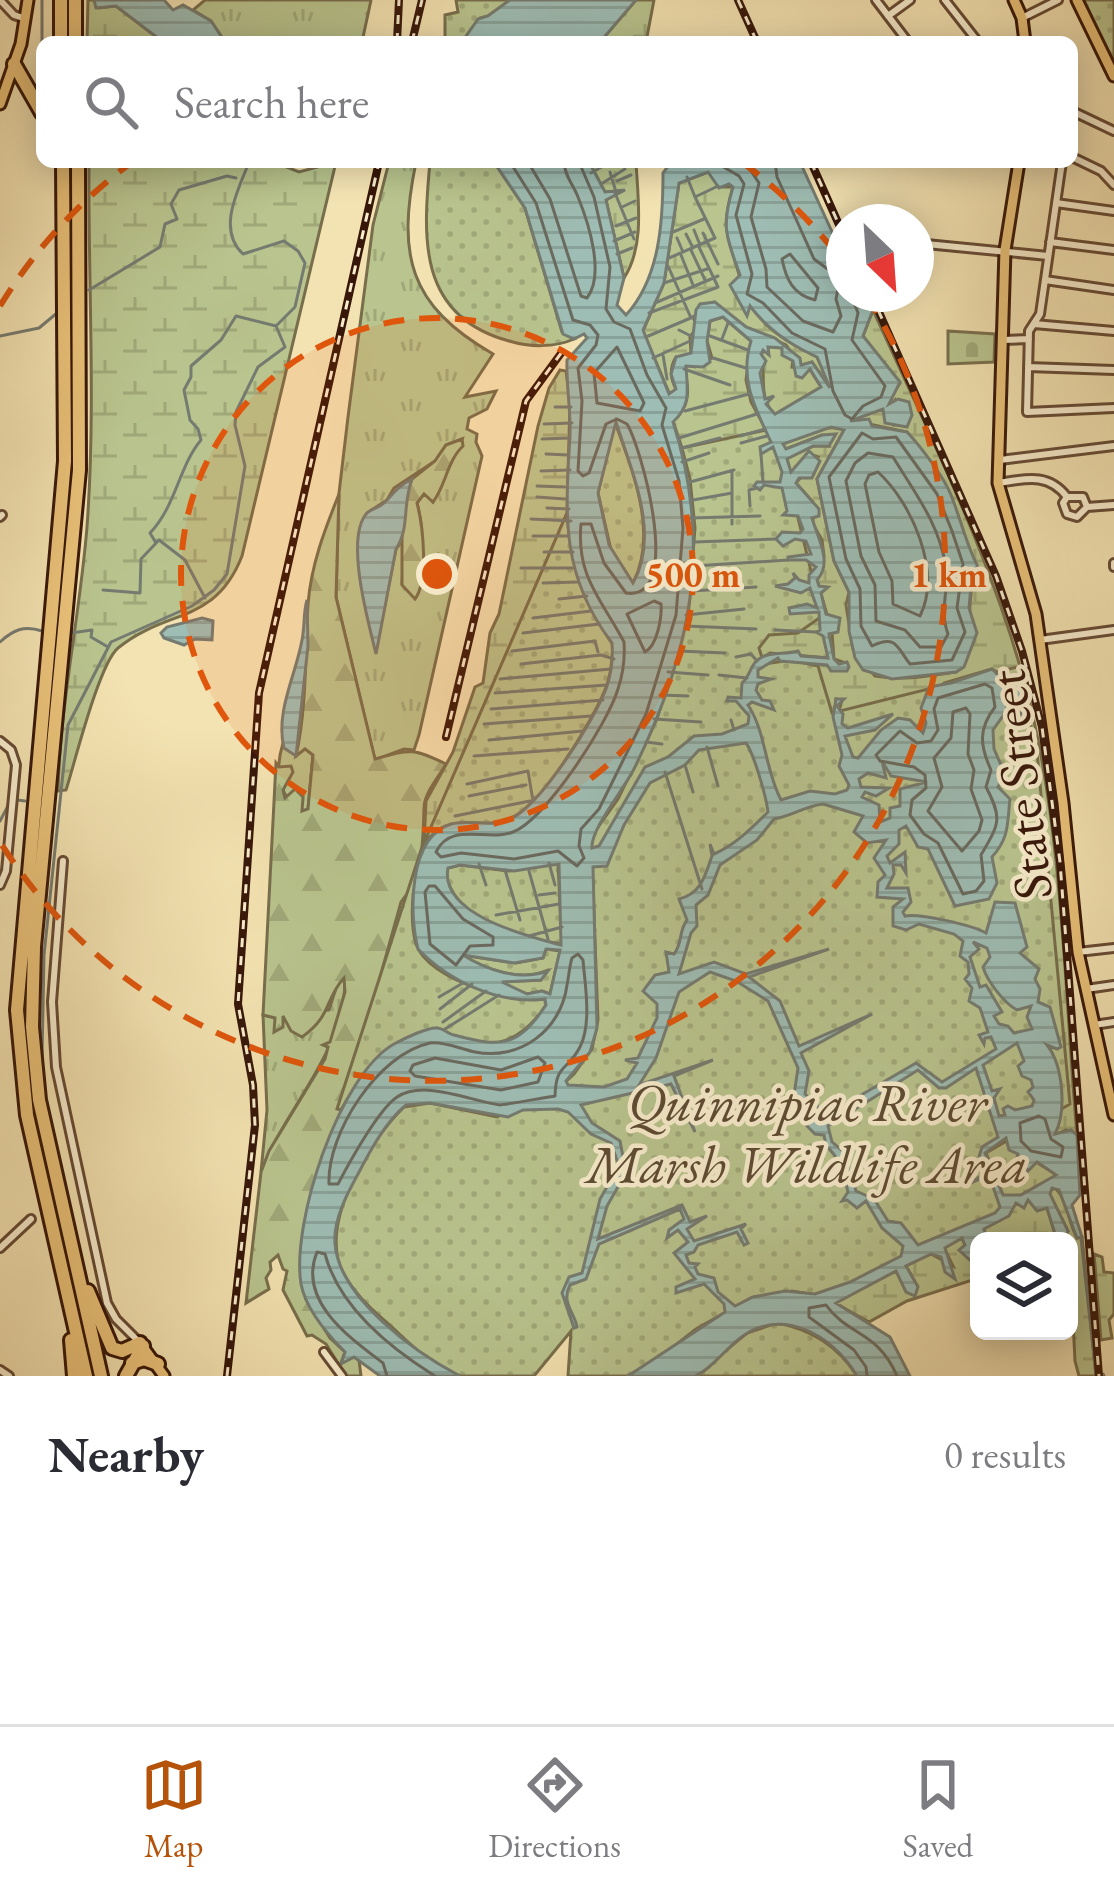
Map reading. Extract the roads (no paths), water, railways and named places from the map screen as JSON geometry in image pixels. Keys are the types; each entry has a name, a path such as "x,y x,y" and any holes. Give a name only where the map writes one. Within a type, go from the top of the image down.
{"highway":[{"path":"61,0 61,36"},
{"path":"75,36 78,0"},
{"path":"14,64 36,103"},
{"path":"2,96 17,81 26,86"},
{"path":"60,168 67,380 63,482 17,1019 27,1115 86,1376"},
{"path":"78,168 79,470 31,1000 39,1100 101,1376"},
{"path":"69,1239 110,1345 122,1351 142,1345"},
{"path":"65,1286 74,1376"},
{"path":"129,1370 142,1345"},
{"path":"129,1370 144,1359 161,1370"}],"main road":[{"path":"2,96 28,0"},
{"path":"1014,0 1022,18 1022,36"},
{"path":"1078,0 1114,76"},
{"name":"State Street","path":"1018,168 1005,250 999,340 998,483 1032,591 1064,803 1078,952 1114,1115"},
{"path":"142,1345 161,1370"}],"street":[{"path":"0,0 14,15 26,19"},
{"path":"876,0 903,36"},
{"path":"888,16 910,0"},
{"path":"945,0 973,36"},
{"path":"1022,18 1058,0"},
{"path":"1078,114 1114,131"},
{"path":"1078,161 1101,171 1114,184"},
{"path":"1061,168 1040,314 1029,339 1027,412 1114,408"},
{"path":"1056,203 1114,211"},
{"path":"1050,242 1114,250"},
{"path":"934,244 1048,256"},
{"path":"1045,280 1114,290"},
{"path":"1034,324 1114,331"},
{"path":"999,340 1029,339"},
{"path":"1028,368 1114,370"},
{"path":"996,460 1114,446"},
{"path":"998,483 1042,479 1054,483 1067,497"},
{"path":"1067,497 1080,495 1087,506"},
{"path":"1067,497 1063,507 1070,516 1081,516 1087,506"},
{"path":"1087,506 1114,505"},
{"path":"1040,640 1114,630"},
{"path":"0,741 11,750 16,765 6,871 0,885"},
{"path":"64,861 52,1002 58,1080 108,1305 142,1345"},
{"path":"1078,952 1114,948"},
{"path":"1086,989 1114,985"},
{"path":"1094,1025 1114,1022"},
{"path":"0,1248 31,1220"},
{"path":"324,1352 342,1376"},
{"path":"0,1370 9,1376"}],"water":[{"path":"94,0 164,0 173,10 183,5 211,21 221,36 155,36 116,6 96,8"},
{"path":"510,0 636,0 605,36 466,36 478,19"},
{"path":"498,168 592,168 605,192 625,190 606,200 624,278 617,305 626,315 653,266 667,168 803,168 826,219 826,312 872,312 863,336 900,382 889,404 898,399 909,402 912,415 907,427 885,423 883,409 850,421 869,419 872,426 907,432 943,480 978,567 972,574 969,608 977,633 964,667 956,672 892,679 863,670 855,658 849,592 834,561 817,479 844,430 831,427 783,444 786,449 836,434 829,446 813,446 787,459 791,472 809,451 820,461 812,478 799,478 796,483 819,509 819,516 812,518 824,558 817,580 819,586 828,587 821,593 826,614 840,618 838,632 829,634 834,659 849,667 831,671 827,665 778,658 758,670 758,677 771,679 758,684 756,690 774,710 752,702 748,705 781,800 810,791 835,794 847,790 833,717 836,699 844,699 837,706 848,728 893,714 875,730 845,736 853,757 858,758 898,718 910,720 923,733 926,723 921,708 929,687 992,669 1003,680 1018,680 1027,711 1023,719 1008,685 1004,687 1007,710 993,730 994,749 1005,774 998,787 1010,799 1005,836 992,857 997,883 989,899 955,906 928,849 918,847 906,826 899,830 899,844 887,856 890,863 905,852 906,873 901,865 893,865 887,888 908,888 911,902 905,916 946,920 986,933 995,902 1015,903 1027,947 1020,953 1039,969 1035,979 1040,989 1038,1002 1050,1007 1061,1047 1047,1045 1062,1088 1055,1134 1071,1130 1077,1135 1080,1195 1072,1205 1082,1237 1075,1232 1059,1190 1052,1188 1050,1194 1068,1232 1054,1232 1047,1208 1037,1211 1028,1200 1024,1208 1016,1203 1009,1216 985,1232 970,1232 970,1260 959,1250 965,1245 962,1238 945,1248 955,1279 945,1272 941,1257 931,1254 906,1266 918,1287 915,1296 906,1292 896,1271 836,1303 890,1337 910,1376 857,1376 820,1337 788,1325 772,1325 739,1339 695,1376 628,1376 725,1312 724,1304 704,1284 676,1293 676,1287 695,1279 674,1253 688,1242 678,1230 667,1238 669,1230 684,1219 680,1209 599,1244 586,1279 570,1285 568,1291 574,1328 562,1293 569,1277 582,1273 600,1199 619,1166 611,1143 558,1109 523,1110 508,1117 430,1103 406,1105 379,1137 342,1207 335,1244 350,1284 402,1338 460,1376 380,1376 354,1357 341,1364 345,1352 318,1321 304,1294 300,1257 312,1189 338,1117 374,1061 394,1044 433,1028 485,1042 508,1041 527,1029 546,1005 545,999 493,995 445,972 418,949 413,897 419,860 437,832 451,824 493,823 519,814 564,763 606,689 612,643 583,594 570,545 567,360 587,338 584,334 574,339 563,334 525,208","holes":["708,172 719,188 733,187 727,231 740,275 730,285 747,316 750,306 780,336 817,357 830,388 812,362 801,365 800,358 775,338 746,327 715,302 700,304 696,310 691,353 676,357 671,374 676,389 669,394 643,330 664,283 679,183","723,317 751,341 748,381 771,442 760,447 761,454 773,447 782,472 780,482 754,486 782,488 787,511 783,515 798,516 803,529 782,532 776,539 783,546 795,539 806,541 811,554 788,560 806,560 816,567 809,583 793,573 795,578 788,584 775,586 801,593 810,588 817,608 807,604 789,608 790,614 819,612 820,630 816,632 823,636 828,658 801,656 798,651 756,661 742,683 741,698 728,697 727,701 736,701 749,716 748,724 722,734 694,736 668,757 645,767 599,846 592,848 596,831 654,726 682,641 690,598 692,512 673,422 686,403 686,366 703,367 710,362 710,321","768,347 782,348 782,355 793,361 796,376 802,378 810,369 821,387 775,414 766,404 774,396 765,399 760,373 766,361 761,354 763,350 769,355","616,422 644,523 641,564 633,583 609,545 598,493","746,743 768,812 722,850 714,854 710,844 712,856 702,882 679,899 687,920 677,950 666,952 669,972 655,975 643,991 657,1004 657,1018 638,1058 625,1060 637,1063 627,1079 604,1087 568,1085 566,1081 590,1052 597,1028 593,867 607,866 624,825 650,783 685,765 699,750","882,761 891,776 927,782 900,789 900,806 890,808 890,818 880,822 879,805 862,797 865,792 876,796 889,788 861,787 859,779 868,773 886,778","823,804 863,816 854,832 867,843 886,840 874,858 885,875 878,882 877,897 903,899 893,907 893,926 906,930 919,924 963,941 960,956 968,962 969,1001 980,1008 988,1032 979,1035 984,1044 991,1037 996,1049 942,1082 916,1063 820,1119 817,1105 805,1094 809,1071 801,1053 872,1014 799,1046 780,1001 749,977 829,949 746,974 714,962 679,974 697,926 696,905 708,895 720,865 757,840 774,819","559,864 561,945 489,921 457,899 449,884 448,868 460,865 514,871","973,942 987,948 990,957 983,967 1002,997 1017,1010 1031,1006 1027,1017 1032,1029 1014,1033 999,1024 994,1016 1002,1012 986,985 980,987 970,957 979,949","546,949 560,950 550,994 527,994 502,982 541,980 548,971 504,973 463,955 514,963 543,958","710,972 768,1001 798,1068 794,1095 807,1109 807,1126 824,1135 841,1167 848,1192 842,1201 857,1208 866,1201 882,1228 903,1246 901,1256 815,1294 785,1291 735,1306 718,1292 714,1278 698,1274 698,1264 689,1263 686,1255 698,1245 737,1232 744,1245 748,1243 741,1229 746,1224 694,1241 687,1229 707,1216 690,1222 682,1205 598,1239 607,1206 626,1173 620,1141 592,1123 581,1105 671,1084 695,1132 674,1076 713,1060 639,1085 656,1058 679,992","1017,1043 1024,1061 1018,1066 1033,1087 1028,1092 1032,1106 1015,1110 1008,1106 1003,1109 1005,1115 999,1116 994,1098 1000,1089 992,1091 983,1065","976,1068 998,1137 982,1147 979,1157 985,1173 969,1184 989,1175 1000,1207 918,1245 901,1223 888,1221 874,1199 856,1191 845,1153 832,1142 828,1126 918,1070 939,1088","1006,1138 1009,1150 1018,1154 1016,1162 1028,1171 1037,1162 1056,1175 1021,1195 1003,1195 985,1153"]},
{"path":"412,479 376,654 360,582 360,525 367,513"},
{"path":"307,600 308,646 296,756 284,748 282,721"},
{"path":"202,618 213,621 212,640 195,639 184,645 161,633 167,627"}],"waterway":[{"path":"42,0 42,36"},
{"path":"42,1057 44,955 68,725 111,642 192,606 227,574 245,466 236,412 258,367 285,347 276,326 295,307 305,263 298,251 284,241 243,254 231,233 232,209 247,168"},
{"path":"591,173 600,168"},
{"path":"601,184 625,169"},
{"path":"610,172 616,192"},
{"path":"617,181 631,175"},
{"path":"89,290 160,247 165,224 177,219 171,204 179,190 227,176 236,178"},
{"path":"687,177 695,197"},
{"path":"669,258 715,238 695,197 718,186"},
{"path":"615,193 634,239"},
{"path":"622,207 635,201"},
{"path":"616,226 636,218"},
{"path":"673,232 704,219"},
{"path":"694,230 700,245"},
{"path":"614,241 635,232"},
{"path":"703,233 718,264"},
{"path":"686,234 693,248"},
{"path":"677,238 683,252"},
{"path":"649,313 718,287 699,247"},
{"path":"617,254 632,248"},
{"path":"691,250 705,280"},
{"path":"681,255 693,285"},
{"path":"668,266 691,318"},
{"path":"664,283 707,269"},
{"path":"655,303 718,276"},
{"path":"0,336 39,328 57,313"},
{"path":"156,543 150,533 201,440 190,420 184,390 191,366 221,340 236,316 276,326"},
{"path":"646,337 693,317"},
{"path":"722,339 728,323"},
{"path":"679,330 691,336"},
{"path":"710,336 748,350"},
{"path":"653,358 690,341"},
{"path":"663,355 667,379"},
{"path":"713,358 746,368"},
{"path":"684,369 730,385"},
{"path":"685,411 749,394"},
{"path":"555,407 571,407"},
{"path":"679,438 757,414"},
{"path":"544,424 572,423"},
{"path":"740,436 765,429"},
{"path":"741,443 767,436"},
{"path":"542,439 570,438"},
{"path":"682,448 720,438"},
{"path":"682,462 709,453"},
{"path":"546,454 568,455"},
{"path":"761,454 763,482"},
{"path":"541,471 570,470"},
{"path":"690,482 734,470"},
{"path":"732,472 732,524"},
{"path":"537,486 565,487"},
{"path":"750,506 749,490 757,488"},
{"path":"693,500 732,493"},
{"path":"537,497 565,499"},
{"path":"547,508 569,509"},
{"path":"690,518 760,516"},
{"path":"531,519 571,521"},
{"path":"533,536 568,536"},
{"path":"694,542 776,539"},
{"path":"103,590 140,593 141,559 159,540 185,560 205,598"},
{"path":"544,552 573,552"},
{"path":"694,566 788,560"},
{"path":"521,568 573,568"},
{"path":"543,583 578,582"},
{"path":"692,591 756,587"},
{"path":"559,599 587,596"},
{"path":"686,615 744,609"},
{"path":"533,618 591,611"},
{"path":"523,633 599,624"},
{"path":"686,626 756,629"},
{"path":"0,642 19,630 42,631"},
{"path":"71,633 92,630 91,637 108,647"},
{"path":"775,630 816,632"},
{"path":"512,651 595,641 598,652"},
{"path":"679,651 725,653"},
{"path":"736,657 751,654 757,661"},
{"path":"521,664 601,655 614,659"},
{"path":"500,679 611,669"},
{"path":"668,672 708,675"},
{"path":"719,675 747,678"},
{"path":"495,693 607,685"},
{"path":"660,695 688,696"},
{"path":"491,709 603,700"},
{"path":"484,724 591,716"},
{"path":"654,719 701,722"},
{"path":"731,720 734,730"},
{"path":"489,740 583,731"},
{"path":"646,742 662,744"},
{"path":"707,747 718,786"},
{"path":"474,756 568,749"},
{"path":"685,765 693,792"},
{"path":"467,784 528,771 533,801"},
{"path":"665,772 702,889"},
{"path":"469,796 526,785"},
{"path":"17,800 25,801"},
{"path":"455,816 530,801"},
{"path":"0,821 10,802"},
{"path":"549,863 555,885"},
{"path":"479,864 486,885"},
{"path":"505,870 520,920"},
{"path":"529,871 548,939"},
{"path":"539,895 555,893"},
{"path":"496,915 559,904"},
{"path":"529,936 562,927"},
{"path":"439,997 463,983"},
{"path":"440,1009 472,984"},
{"path":"443,1022 486,991"},
{"path":"445,1029 499,995"},
{"path":"1081,1238 1096,1375"}],"railway":[{"path":"397,36 399,0"},
{"path":"413,36 422,0"},
{"path":"738,0 754,36"},
{"path":"227,1376 255,1125 238,1004 259,693 378,168"},
{"path":"814,168 830,204"},
{"path":"879,312 996,576 1042,727 1060,862 1099,1376"},
{"path":"446,737 526,401 562,352"}],"park label":[{"name":"Quinnipiac River Marsh Wildlife Area","path":"807,1133"}]}
